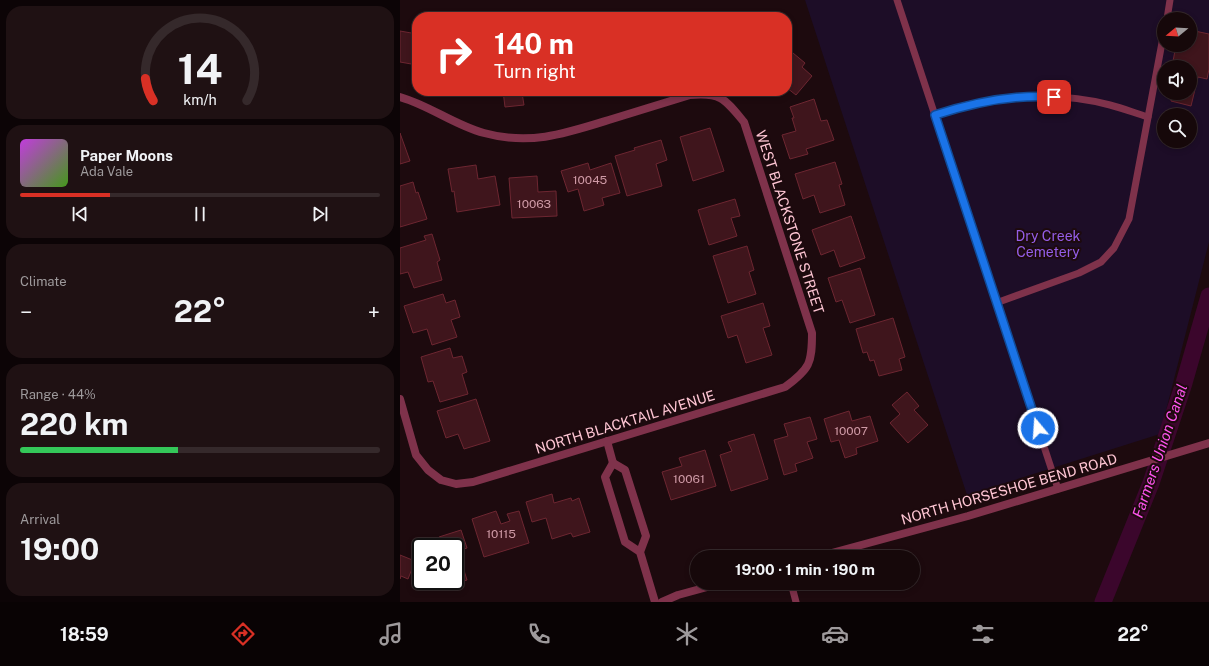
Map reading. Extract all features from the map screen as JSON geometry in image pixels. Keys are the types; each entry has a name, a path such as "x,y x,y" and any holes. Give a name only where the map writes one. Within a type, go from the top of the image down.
{"street":[{"name":"WEST BLACKSTONE STREET","path":"400,97 412,100 465,126 483,133 508,138 531,139 563,134 687,96"},
{"name":"WEST BLACKSTONE STREET","path":"714,96 719,97 732,107 744,122 812,333 812,349 809,365"},
{"name":"NORTH BLACKTAIL AVENUE","path":"400,399 416,455 428,470 441,480 456,484 472,482 785,387 798,378 809,365"},
{"path":"607,441 614,463 625,470 646,536 640,552 654,602"},
{"name":"NORTH HORSESHOE BEND ROAD","path":"842,550 968,516 1209,443"},
{"path":"614,463 604,476 625,542 640,552"},
{"path":"662,602 678,595 696,590"}],"lane":[{"path":"898,0 1058,489"},
{"path":"1167,12 1170,0"},
{"path":"996,303 1079,273 1101,262 1114,248 1129,219 1160,52"},
{"path":"935,115 957,108 998,100 1042,96 1077,99 1109,105 1148,117"},
{"path":"792,590 796,602"}],"green space":[{"name":"Dry Creek Cemetery","path":"805,0 1209,0 1209,242 1160,434 967,495"}],"building":[{"path":"400,31 412,33 412,64 400,62"},
{"path":"1197,31 1209,34 1209,69 1207,79 1198,77 1197,81 1197,60 1173,60 1175,52 1197,52"},
{"path":"792,52 805,63 802,67 812,76 796,95 792,92"},
{"path":"504,96 522,96 524,105 505,107"},
{"path":"814,99 821,121 827,120 834,140 806,149 808,154 790,159 782,135 796,131 792,118 794,118 790,107"},
{"path":"1171,100 1192,100 1191,106"},
{"path":"710,128 724,171 693,181 680,137"},
{"path":"400,133 410,161 400,164"},
{"path":"661,140 667,160 656,164 662,186 627,196 615,156 635,150 634,148"},
{"path":"835,162 842,184 839,185 845,205 820,213 814,195 803,199 795,174"},
{"path":"588,163 590,170 611,163 620,193 602,198 604,205 584,211 578,189 568,192 561,171"},
{"path":"476,165 478,179 495,176 500,205 457,212 454,191 452,192 448,169"},
{"path":"537,176 538,192 556,191 557,216 512,218 509,178"},
{"path":"413,182 427,219 400,227 400,186"},
{"path":"735,199 740,216 731,218 737,236 709,245 698,210"},
{"path":"851,216 865,258 840,267 834,250 821,255 812,230"},
{"path":"432,234 440,260 437,262 442,280 414,288 408,272 400,274 400,248 426,240 424,236"},
{"path":"747,246 754,270 749,272 756,294 728,303 713,256"},
{"path":"860,268 875,315 850,323 842,300 836,302 828,278"},
{"path":"443,294 446,303 455,300 460,317 451,320 457,337 432,345 427,329 413,333 404,306"},
{"path":"763,303 770,326 763,328 772,355 746,363 737,335 728,338 721,316"},
{"path":"893,318 905,357 899,359 902,370 879,376 874,360 870,361 867,352 863,353 856,329"},
{"path":"450,348 453,358 462,356 467,372 462,374 468,394 440,402 433,381 428,382 421,357"},
{"path":"907,392 919,406 914,410 928,425 908,443 890,423 900,414 892,405"},
{"path":"476,399 490,441 464,449 458,434 446,438 437,411"},
{"path":"849,411 852,421 870,416 878,441 856,448 857,454 845,458 839,440 831,442 824,419"},
{"path":"810,417 817,439 807,442 813,458 795,464 797,471 784,475 774,440 788,436 784,424"},
{"path":"754,434 768,479 731,491 720,455 732,451 728,442"},
{"path":"705,450 716,486 671,500 662,472 682,466 679,458"},
{"path":"552,494 554,503 571,498 572,501 579,498 590,532 573,537 571,533 552,539 546,518 532,522 526,502"},
{"path":"496,511 501,524 510,521 507,514 519,511 529,543 484,557 472,519"},
{"path":"461,530 464,538 439,538"},
{"path":"464,539 467,548 464,549"},
{"path":"400,555 412,560 412,569 408,579 401,576 400,579"},
{"path":"464,570 467,580 464,581"}],"waterway":[{"name":"Farmers Union Canal","path":"1103,602 1151,483 1184,383 1209,296"}],"route":[{"path":"1038,428 935,115 957,108 998,100 1042,96 1054,97"}]}
